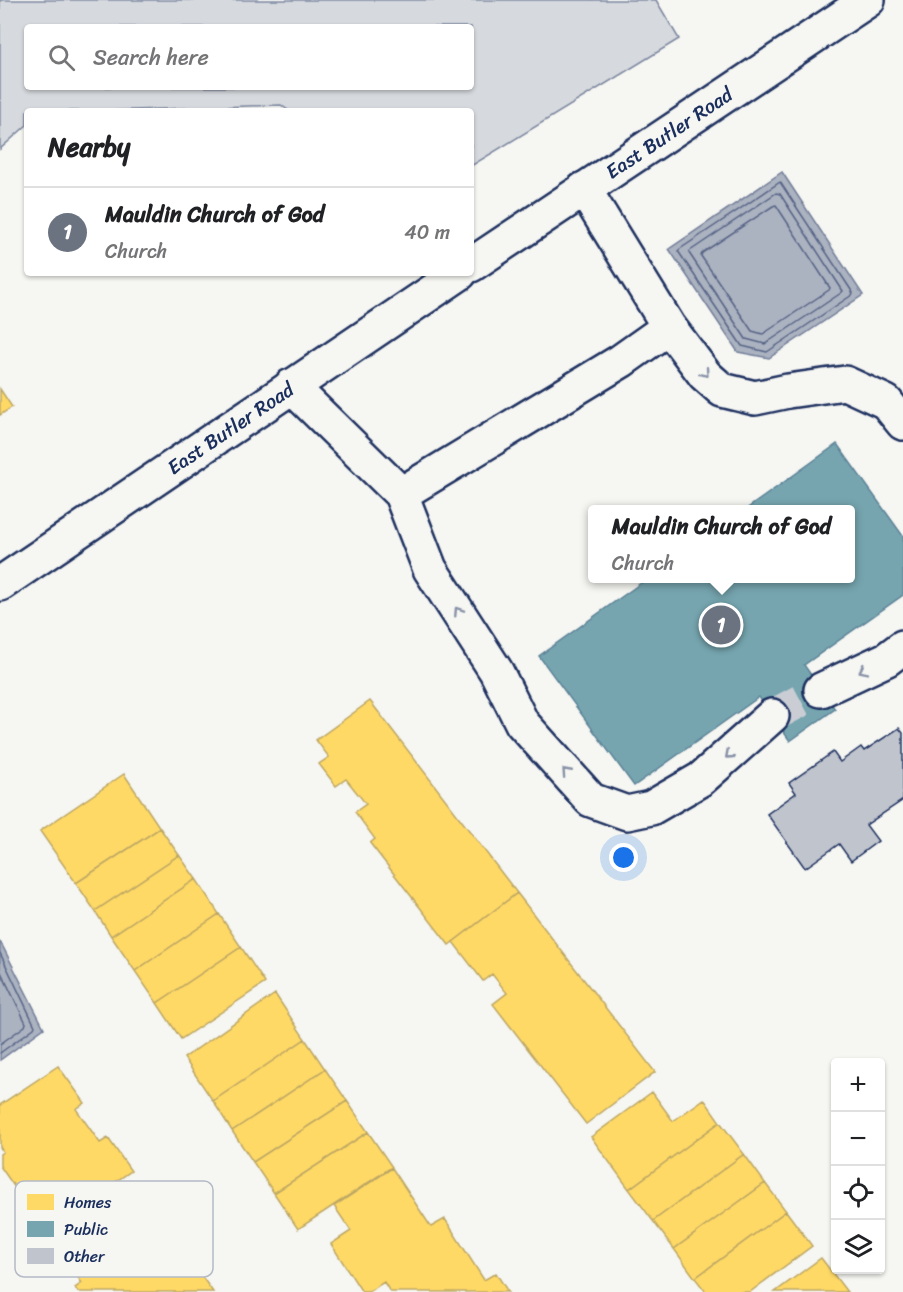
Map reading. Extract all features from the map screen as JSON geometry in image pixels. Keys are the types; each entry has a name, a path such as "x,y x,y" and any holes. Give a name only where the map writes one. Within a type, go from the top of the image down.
{"main road":[{"name":"East Butler Road","path":"474,263 863,1"},
{"path":"584,189 669,327 705,375 722,390 755,398 844,383 886,402 903,423"},
{"name":"East Butler Road","path":"0,584 456,276"},
{"path":"400,494 621,361 669,327"},
{"path":"291,386 400,494 430,569 496,671 522,723 591,800 627,813 651,808 701,779 772,716"},
{"path":"821,690 887,659 903,647"}],"shaded area":[{"path":"0,0 656,0 679,39 474,164 474,108 285,108 281,105 192,108 24,108 24,128 0,149"}],"water":[{"path":"782,172 863,295 769,358 738,352 669,249"},
{"path":"0,941 44,1028 0,1060"}],"building: Homes":[{"path":"0,389 12,407 0,415"},
{"path":"370,701 517,893 449,945 370,843 375,839 355,812 366,804 346,779 336,786 319,764 329,757 316,740"},
{"path":"124,774 160,828 76,883 40,831"},
{"path":"160,828 179,855 95,911 76,883"},
{"path":"179,855 196,879 111,936 95,911"},
{"path":"196,879 219,914 135,971 111,936"},
{"path":"517,893 655,1072 586,1124 493,1004 507,993 492,974 483,981 453,942"},
{"path":"219,914 241,947 157,1003 135,971"},
{"path":"241,947 265,983 181,1039 157,1003"},
{"path":"275,994 305,1039 213,1101 184,1058"},
{"path":"305,1039 325,1069 232,1131 213,1101"},
{"path":"58,1066 85,1103 76,1109 100,1143 108,1138 131,1171 117,1181 15,1181 15,1188 0,1166 0,1154 3,1152 0,1147 0,1105"},
{"path":"325,1069 347,1101 253,1162 232,1131"},
{"path":"652,1092 673,1121 704,1099 720,1122 629,1189 591,1137"},
{"path":"347,1101 368,1132 274,1193 253,1162"},
{"path":"720,1122 744,1154 653,1221 629,1189"},
{"path":"368,1132 392,1167 298,1229 274,1193"},
{"path":"744,1154 765,1183 674,1249 653,1221"},
{"path":"392,1168 431,1227 445,1219 484,1280 496,1273 508,1292 390,1292 384,1282 368,1292 362,1292 331,1244 351,1231 334,1206"},
{"path":"765,1183 786,1211 695,1278 674,1249"},
{"path":"786,1211 812,1246 750,1292 706,1292 695,1278"},
{"path":"821,1258 847,1292 775,1292"},
{"path":"78,1277 202,1277 213,1292 78,1292 75,1288 82,1283"}],"building: Public":[{"path":"837,444 903,536 903,595 804,665 835,709 790,741 759,697 634,786 539,656 641,583 855,583 855,505 752,505"}],"building: Other":[{"path":"899,728 903,733 903,800 866,825 878,841 851,861 839,844 805,868 767,814 796,793 789,783 833,752 840,762 861,747 864,751"}],"tunnel":[{"path":"772,716 821,690"}],"place":[{"name":"Mauldin Church of God","path":"721,625"}]}
